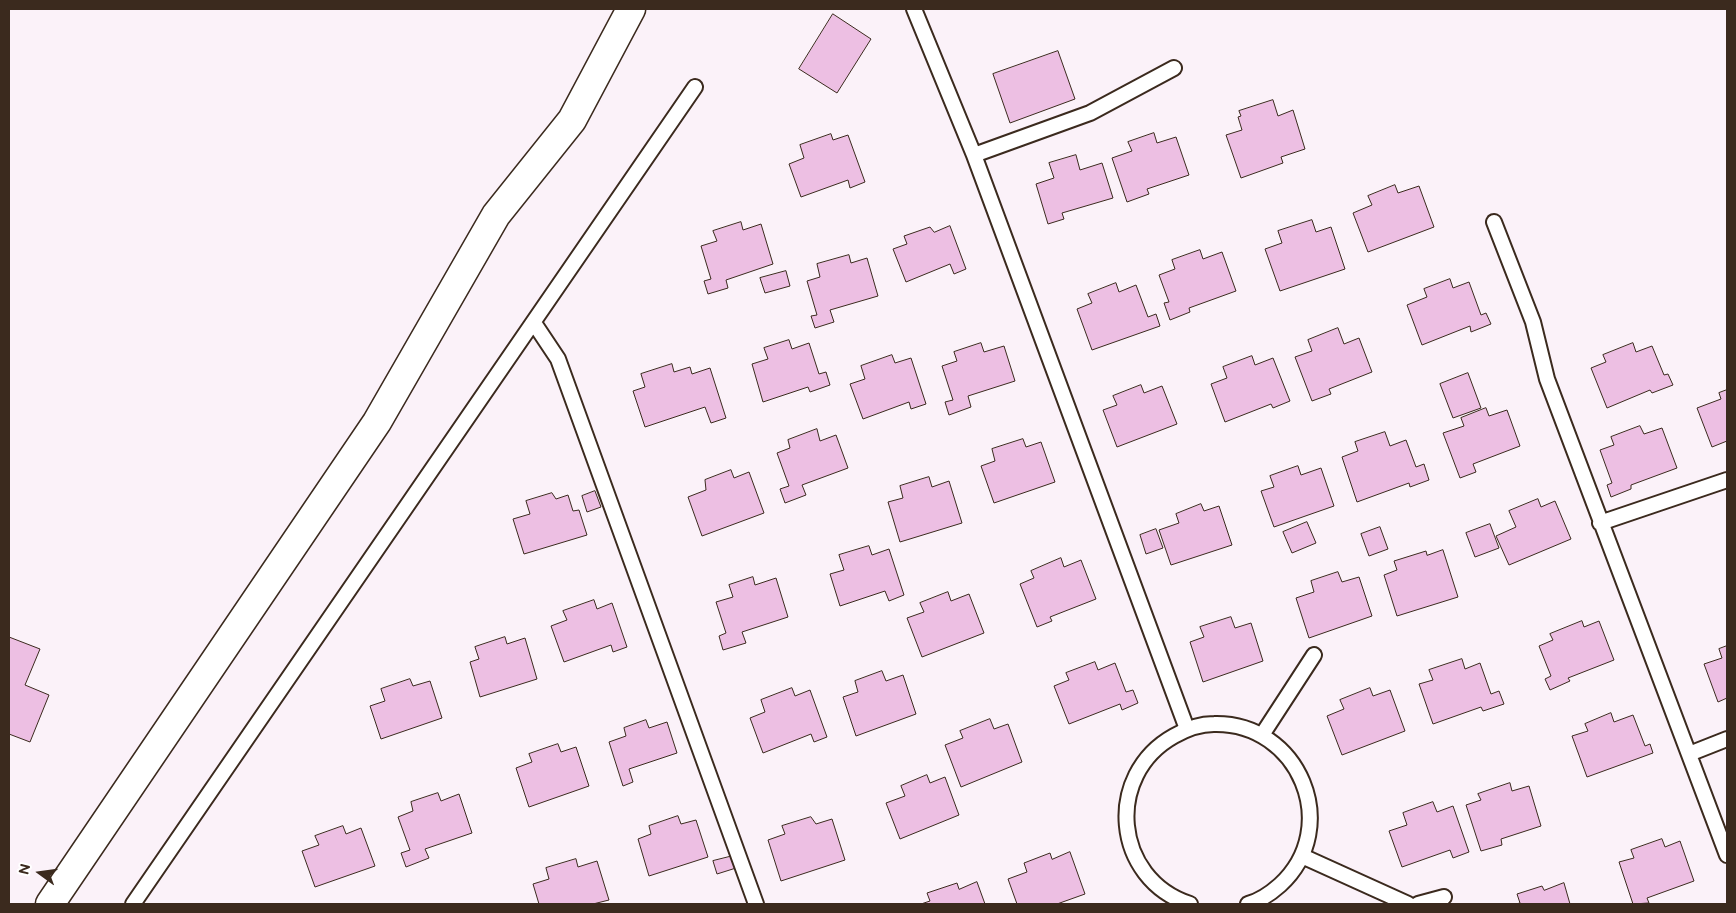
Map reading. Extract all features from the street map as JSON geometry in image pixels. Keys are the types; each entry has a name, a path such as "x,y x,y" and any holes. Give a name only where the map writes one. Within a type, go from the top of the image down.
{"street":[{"path":"50,904 377,422 496,215 572,120 631,9"}],"lane":[{"path":"914,9 974,155 1187,729"},
{"path":"974,155 1090,113 1174,68"},
{"path":"133,904 695,87"},
{"path":"1494,222 1533,322 1547,378 1600,523 1727,855"},
{"path":"534,323 558,360 756,904"},
{"path":"1600,523 1727,480"},
{"path":"1262,735 1314,655"},
{"path":"1182,903 1156,885 1138,864 1128,839 1126,812 1131,785 1144,761 1163,742 1187,729 1213,724 1238,726 1262,735 1284,752 1300,774 1309,801 1310,829 1302,856 1289,876 1272,892 1250,904"},
{"path":"1689,754 1727,739"},
{"path":"1302,856 1408,904"},
{"path":"1418,904 1444,896"}],"building":[{"path":"833,14 871,39 837,93 799,69"},
{"path":"1058,51 1075,99 1010,123 993,74"},
{"path":"1273,100 1278,116 1293,110 1305,149 1281,157 1283,163 1241,178 1226,135 1242,130 1238,117 1241,116 1239,111"},
{"path":"1154,133 1157,143 1176,137 1189,175 1147,189 1149,194 1127,202 1112,158 1132,151 1128,142"},
{"path":"831,134 833,140 848,135 865,182 850,188 848,180 801,197 789,164 804,158 800,145"},
{"path":"1076,155 1080,170 1102,163 1113,198 1062,213 1064,219 1048,224 1036,184 1054,178 1049,163"},
{"path":"1395,185 1398,193 1419,186 1434,227 1368,252 1353,213 1372,205 1368,196"},
{"path":"1312,220 1316,232 1331,227 1345,269 1280,291 1265,249 1282,243 1278,231"},
{"path":"741,222 743,230 761,224 773,264 726,280 728,288 708,294 704,281 711,279 701,246 717,241 713,231"},
{"path":"950,226 966,269 954,274 950,264 906,282 893,249 907,244 904,236 930,227 934,232"},
{"path":"1200,250 1203,259 1222,252 1236,291 1189,308 1190,312 1170,320 1164,303 1169,302 1159,275 1175,269 1172,260"},
{"path":"849,255 851,263 867,258 878,296 830,310 834,322 815,328 811,316 817,315 807,281 820,277 817,264"},
{"path":"786,271 790,286 765,293 760,278"},
{"path":"1450,279 1453,288 1469,282 1481,315 1486,313 1491,324 1471,332 1470,326 1422,345 1407,305 1427,297 1424,289"},
{"path":"1116,283 1119,292 1136,285 1148,317 1156,314 1160,326 1092,350 1077,309 1092,303 1088,294"},
{"path":"1338,328 1344,344 1359,338 1372,372 1329,389 1331,394 1312,401 1295,357 1312,351 1308,340"},
{"path":"789,340 792,349 809,343 819,374 826,372 830,385 810,392 808,387 763,402 752,364 768,359 764,348"},
{"path":"981,343 984,352 1004,346 1015,381 968,396 971,407 949,415 945,402 953,400 942,366 957,361 954,352"},
{"path":"1633,343 1636,352 1652,346 1664,375 1668,374 1673,385 1652,393 1650,390 1607,408 1591,368 1606,362 1603,355"},
{"path":"892,355 895,363 911,358 926,404 911,409 909,402 863,419 850,384 865,379 861,366"},
{"path":"1252,356 1255,365 1273,358 1290,401 1273,408 1271,404 1225,422 1211,384 1227,378 1223,367"},
{"path":"672,364 674,372 690,367 692,374 710,368 726,418 711,423 705,407 645,427 633,391 645,387 641,374"},
{"path":"1468,373 1481,408 1453,418 1440,384"},
{"path":"1141,385 1144,393 1162,386 1177,424 1117,447 1103,410 1117,405 1113,396"},
{"path":"1727,390 1727,441 1712,447 1697,408 1721,399 1719,393"},
{"path":"1486,408 1489,416 1507,410 1520,446 1473,464 1476,472 1460,478 1443,433 1464,426 1461,418"},
{"path":"1640,426 1644,434 1662,428 1677,468 1631,485 1631,489 1611,497 1607,485 1612,483 1600,450 1614,445 1611,437"},
{"path":"817,429 820,441 836,435 848,468 802,485 806,495 785,503 780,489 789,486 777,453 790,448 788,440"},
{"path":"1385,432 1390,446 1406,440 1416,467 1424,464 1429,480 1410,487 1409,483 1357,502 1342,457 1358,451 1355,442"},
{"path":"1023,439 1026,447 1041,442 1055,482 994,503 981,466 995,461 992,449"},
{"path":"1298,466 1301,475 1321,468 1334,506 1274,527 1261,491 1274,487 1270,476"},
{"path":"731,470 734,478 749,472 764,513 702,536 688,497 706,490 705,480"},
{"path":"929,477 932,487 949,481 962,523 900,542 888,502 903,498 900,486"},
{"path":"595,491 601,507 587,512 582,496"},
{"path":"552,493 556,499 568,495 573,511 579,510 587,535 524,554 513,519 530,514 526,501"},
{"path":"1538,499 1541,507 1555,501 1571,539 1509,565 1496,536 1516,527 1509,511"},
{"path":"1201,504 1204,511 1219,506 1232,545 1171,565 1159,530 1179,523 1176,514"},
{"path":"1307,522 1316,543 1292,553 1283,532"},
{"path":"1490,524 1499,548 1475,557 1466,533"},
{"path":"1380,527 1388,549 1369,556 1361,534"},
{"path":"1156,529 1163,548 1146,554 1140,535"},
{"path":"869,546 872,555 889,549 904,595 889,601 885,591 840,606 830,574 844,570 839,555"},
{"path":"1443,550 1458,597 1397,616 1384,575 1397,570 1394,561 1426,551 1427,555"},
{"path":"1061,558 1064,567 1081,560 1096,599 1050,617 1052,621 1037,627 1020,584 1034,578 1031,571"},
{"path":"1338,572 1342,582 1359,577 1372,616 1309,638 1296,598 1314,592 1311,581"},
{"path":"753,577 755,585 776,578 788,617 742,632 746,643 723,650 719,636 726,633 716,602 733,597 729,585"},
{"path":"948,592 951,601 969,594 984,633 922,657 907,618 924,612 920,603"},
{"path":"594,600 597,609 612,603 627,647 613,652 611,645 564,662 551,626 567,620 563,611"},
{"path":"1231,617 1235,628 1251,623 1263,661 1203,682 1190,642 1204,637 1200,627"},
{"path":"1582,621 1584,627 1599,621 1614,660 1568,678 1570,681 1550,690 1545,679 1551,676 1539,646 1553,640 1550,634"},
{"path":"9,637 40,649 25,685 49,695 30,742 9,734"},
{"path":"505,637 507,644 525,638 537,679 480,697 470,662 479,659 475,647"},
{"path":"1727,646 1727,698 1718,702 1704,664 1722,658 1719,649"},
{"path":"1462,659 1465,669 1480,663 1491,694 1499,691 1504,704 1483,711 1481,707 1433,724 1419,684 1433,680 1429,670"},
{"path":"1095,662 1098,670 1115,663 1126,692 1133,690 1138,703 1122,710 1120,704 1069,724 1054,686 1069,680 1066,673"},
{"path":"882,671 886,681 903,675 916,714 856,736 843,697 858,692 855,681"},
{"path":"410,679 413,686 430,681 442,718 381,739 370,706 385,701 381,689"},
{"path":"792,688 795,696 810,690 827,737 814,742 811,734 763,753 750,718 765,712 761,700"},
{"path":"1370,688 1373,696 1390,690 1405,731 1342,755 1327,716 1344,709 1340,700"},
{"path":"1611,713 1614,722 1633,715 1645,746 1650,744 1653,753 1587,777 1572,736 1588,731 1585,724"},
{"path":"990,719 994,729 1008,724 1022,762 961,787 945,745 963,738 960,731"},
{"path":"646,720 649,728 667,722 677,753 629,769 633,782 623,786 609,742 626,736 624,728"},
{"path":"558,744 561,752 576,747 589,786 529,807 516,768 532,762 529,754"},
{"path":"927,775 930,783 945,777 959,815 900,839 886,803 905,796 901,786"},
{"path":"1510,783 1512,791 1529,786 1541,826 1501,839 1502,845 1481,851 1466,805 1481,800 1478,794"},
{"path":"438,793 441,801 459,794 472,833 425,849 429,858 406,867 401,853 410,850 398,817 413,811 411,802"},
{"path":"1433,802 1437,812 1453,806 1469,852 1453,858 1450,850 1402,867 1389,831 1407,825 1403,813"},
{"path":"678,816 681,824 696,820 708,857 649,876 638,839 651,834 649,826"},
{"path":"811,817 816,824 832,819 845,860 781,881 768,840 785,834 782,826"},
{"path":"343,826 346,834 361,828 375,866 315,887 302,851 319,845 315,836"},
{"path":"1662,839 1665,847 1680,841 1694,881 1647,898 1649,903 1633,904 1619,862 1634,858 1631,850"},
{"path":"1070,852 1085,894 1057,904 1017,904 1008,879 1027,872 1024,863 1050,853 1052,859"},
{"path":"733,856 736,868 717,874 713,861"},
{"path":"576,859 578,867 597,861 609,900 593,904 539,904 533,884 549,879 546,868"},
{"path":"977,882 985,904 921,904 930,901 927,893 957,883 959,889"},
{"path":"1564,883 1570,904 1516,904 1520,903 1517,894 1542,886 1544,890"}]}
